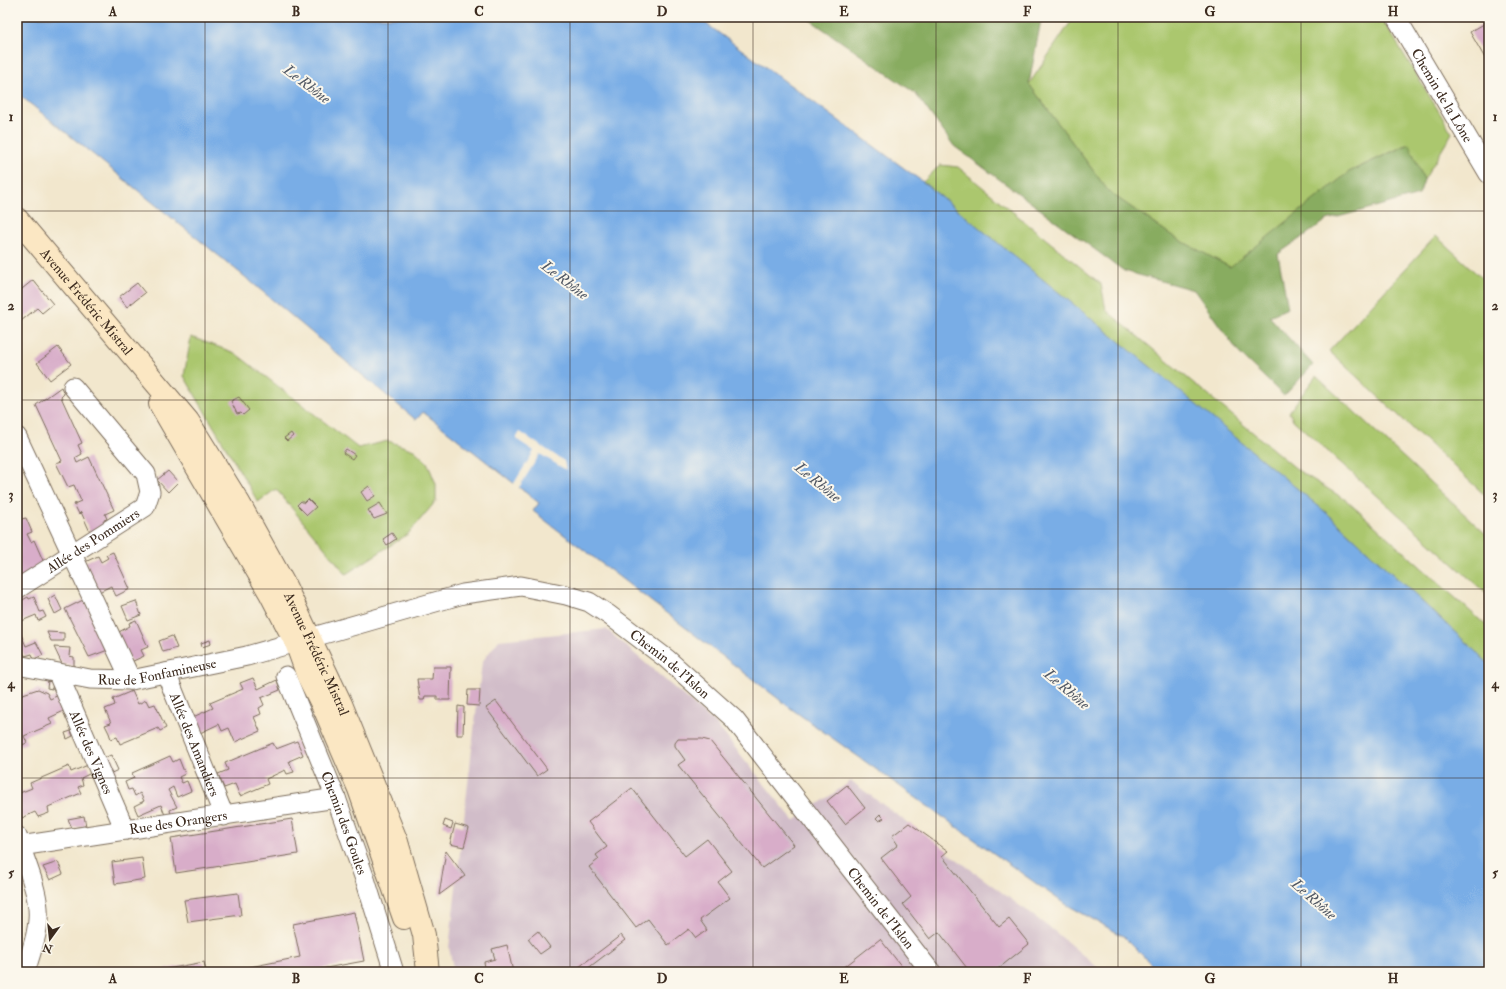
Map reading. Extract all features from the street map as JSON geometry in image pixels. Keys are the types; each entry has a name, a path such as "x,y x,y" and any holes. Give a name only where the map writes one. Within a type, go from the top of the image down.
{"main road":[{"name":"Avenue Frédéric Mistral","path":"17,219 140,367 270,593 304,641 316,655 341,704 397,842 424,936 428,972"},
{"name":"Avenue Frédéric Mistral","path":"304,641 308,676 324,708 359,789 423,972"}],"street":[{"name":"Chemin de la Lône","path":"1396,17 1489,174"},
{"name":"Allée des Pommiers","path":"17,589 145,507 150,492 146,474 73,387"},
{"path":"17,437 131,680"},
{"name":"Chemin de l'Islon","path":"304,641 463,594 500,588 521,586 566,594 589,602 610,614 667,660 734,719 931,972"},
{"name":"Rue de Fonfamineuse","path":"17,666 90,679 131,680 247,656 304,641"},
{"name":"Allée des Amandiers","path":"166,673 224,816"},
{"name":"Allée des Vignes","path":"58,674 125,830"},
{"name":"Chemin des Goules","path":"286,676 336,798 366,882 394,972"},
{"name":"Rue des Orangers","path":"19,841 125,830 336,798"},
{"path":"19,841 30,875 38,909 35,936 25,972"}],"shaded area":[{"path":"606,629 716,724 794,821 851,781 1054,931 1103,972 454,972 449,948 482,662 499,640"}],"green space":[{"path":"806,17 1040,17 1041,20 1029,84 1109,192 1174,237 1230,267 1349,172 1409,144 1424,180 1419,195 1327,220 1278,254 1288,308 1269,316 1313,365 1284,396 1240,354 1194,290 1124,271 954,146 915,93"},
{"path":"1074,17 1381,17 1452,133 1424,180 1408,144 1349,172 1231,268 1174,237 1109,192 1029,84"},
{"path":"940,165 958,167 1101,284 1106,310 1299,471 1346,500 1489,628 1489,664 1329,515 923,182"},
{"path":"1436,236 1489,285 1489,499 1329,351"},
{"path":"191,337 235,353 358,448 388,441 414,450 427,462 436,484 436,501 408,534 346,574 276,489 258,502 184,376"},
{"path":"1316,376 1489,537 1489,596 1293,420 1289,412"}],"water":[{"name":"Le Rhône","path":"17,17 697,17 923,182 1158,373 1329,515 1489,664 1489,972 1159,972 1123,936 1062,902 793,710 533,511 539,503 423,412 416,420 250,281 17,93"}],"pier":[{"path":"520,432 564,461 566,470 540,454 518,489 513,485 534,451 516,439"}],"building":[{"path":"1489,21 1489,58 1486,60 1470,32"},
{"path":"33,280 53,304 42,313 37,308 21,321 17,315 17,293"},
{"path":"137,283 145,293 127,307 119,297"},
{"path":"58,347 71,364 50,380 37,363"},
{"path":"61,387 64,394 61,397 82,443 78,445 82,454 75,458 77,463 89,457 114,510 105,514 107,519 104,520 106,526 91,534 81,512 79,514 74,504 81,501 74,485 68,487 56,463 62,461 36,405"},
{"path":"239,397 249,410 243,415 241,413 237,414 231,401"},
{"path":"291,433 293,436 287,441 284,438"},
{"path":"346,449 355,455 352,459 343,453"},
{"path":"168,471 178,482 168,492 157,480"},
{"path":"369,486 375,496 367,501 361,492"},
{"path":"308,499 316,507 307,515 297,505 301,501 304,503"},
{"path":"380,503 387,514 374,519 368,510"},
{"path":"26,518 32,532 27,534 31,542 34,540 45,565 17,584 17,520"},
{"path":"392,533 396,539 387,545 383,539"},
{"path":"113,552 130,589 116,596 111,586 99,592 85,562 98,556 101,562 108,558 106,555"},
{"path":"55,595 62,610 55,614 48,599"},
{"path":"28,597 29,599 34,597 40,612 43,611 46,617 38,621 36,615 17,623 17,603"},
{"path":"85,599 108,650 89,657 65,609"},
{"path":"136,601 141,615 128,620 122,606"},
{"path":"136,620 148,647 141,650 144,656 131,662 117,633 130,626 129,623"},
{"path":"17,625 26,646 36,642 43,655 34,659 32,654 25,656 21,649 17,651"},
{"path":"47,632 64,633 64,641 51,641"},
{"path":"172,636 177,648 163,652 159,641"},
{"path":"210,640 211,644 202,647 201,643"},
{"path":"54,647 70,648 69,656 74,657 74,666 62,664"},
{"path":"433,667 451,667 450,700 437,700 437,696 425,696 424,700 420,700 417,679 432,679"},
{"path":"253,678 258,689 277,680 280,690 261,698 264,705 259,708 261,714 254,717 260,731 235,742 229,728 222,731 219,724 200,733 193,717 213,708 210,703 243,689 240,683"},
{"path":"48,681 53,682 52,689 47,688"},
{"path":"38,689 47,693 50,699 59,695 66,710 49,718 52,724 24,736 27,743 17,747 17,706 20,705 17,696"},
{"path":"468,690 480,690 479,706 467,705"},
{"path":"132,691 138,704 146,700 149,706 155,704 166,728 160,731 158,728 120,744 117,737 111,739 105,725 111,723 105,709 115,705 113,699"},
{"path":"496,701 547,769 537,776 486,708"},
{"path":"458,706 464,707 463,735 457,735"},
{"path":"71,731 73,736 67,739 65,733"},
{"path":"678,739 702,739 710,741 794,845 762,868 678,765 685,760 675,746"},
{"path":"297,741 303,755 289,761 294,772 287,774 285,770 266,779 268,784 240,796 235,784 224,788 218,774 228,770 225,763 273,743 276,749"},
{"path":"111,755 118,770 105,776 99,760"},
{"path":"170,756 173,762 179,759 185,774 179,777 182,783 187,781 191,791 177,797 173,787 168,790 177,807 170,810 171,814 165,815 161,805 138,815 134,806 144,801 140,793 135,796 132,789 128,790 125,782 134,778 132,773"},
{"path":"88,765 91,773 81,778 83,785 78,787 81,793 48,807 49,813 38,817 35,812 22,818 17,806 19,804 17,794 32,788 30,783 69,766 71,772"},
{"path":"847,785 865,808 845,824 827,801"},
{"path":"632,788 685,856 707,839 732,871 718,882 730,898 700,920 707,930 696,938 689,929 668,945 648,919 636,928 589,867 599,859 596,855 607,847 588,822"},
{"path":"880,814 884,818 879,821 876,818"},
{"path":"84,816 86,826 72,828 68,819"},
{"path":"292,819 298,854 176,873 171,838"},
{"path":"445,820 453,823 451,829 443,826"},
{"path":"909,823 948,851 942,856 999,927 1009,919 1029,944 994,972 970,972 939,932 930,939 903,904 911,897 881,858 898,845 892,836"},
{"path":"455,824 469,828 464,847 450,844"},
{"path":"446,851 465,876 439,895"},
{"path":"142,858 145,879 115,884 112,862"},
{"path":"58,862 63,874 50,880 43,867"},
{"path":"238,893 241,915 188,922 184,900"},
{"path":"354,912 364,961 304,972 246,972 245,968 300,957 293,924"},
{"path":"538,931 550,947 540,954 528,939"},
{"path":"621,935 625,940 583,972 579,967"},
{"path":"880,939 906,972 838,972"},
{"path":"507,945 513,972 486,972 484,962 495,959 492,949"},
{"path":"204,962 206,972 156,972 156,971"}]}
